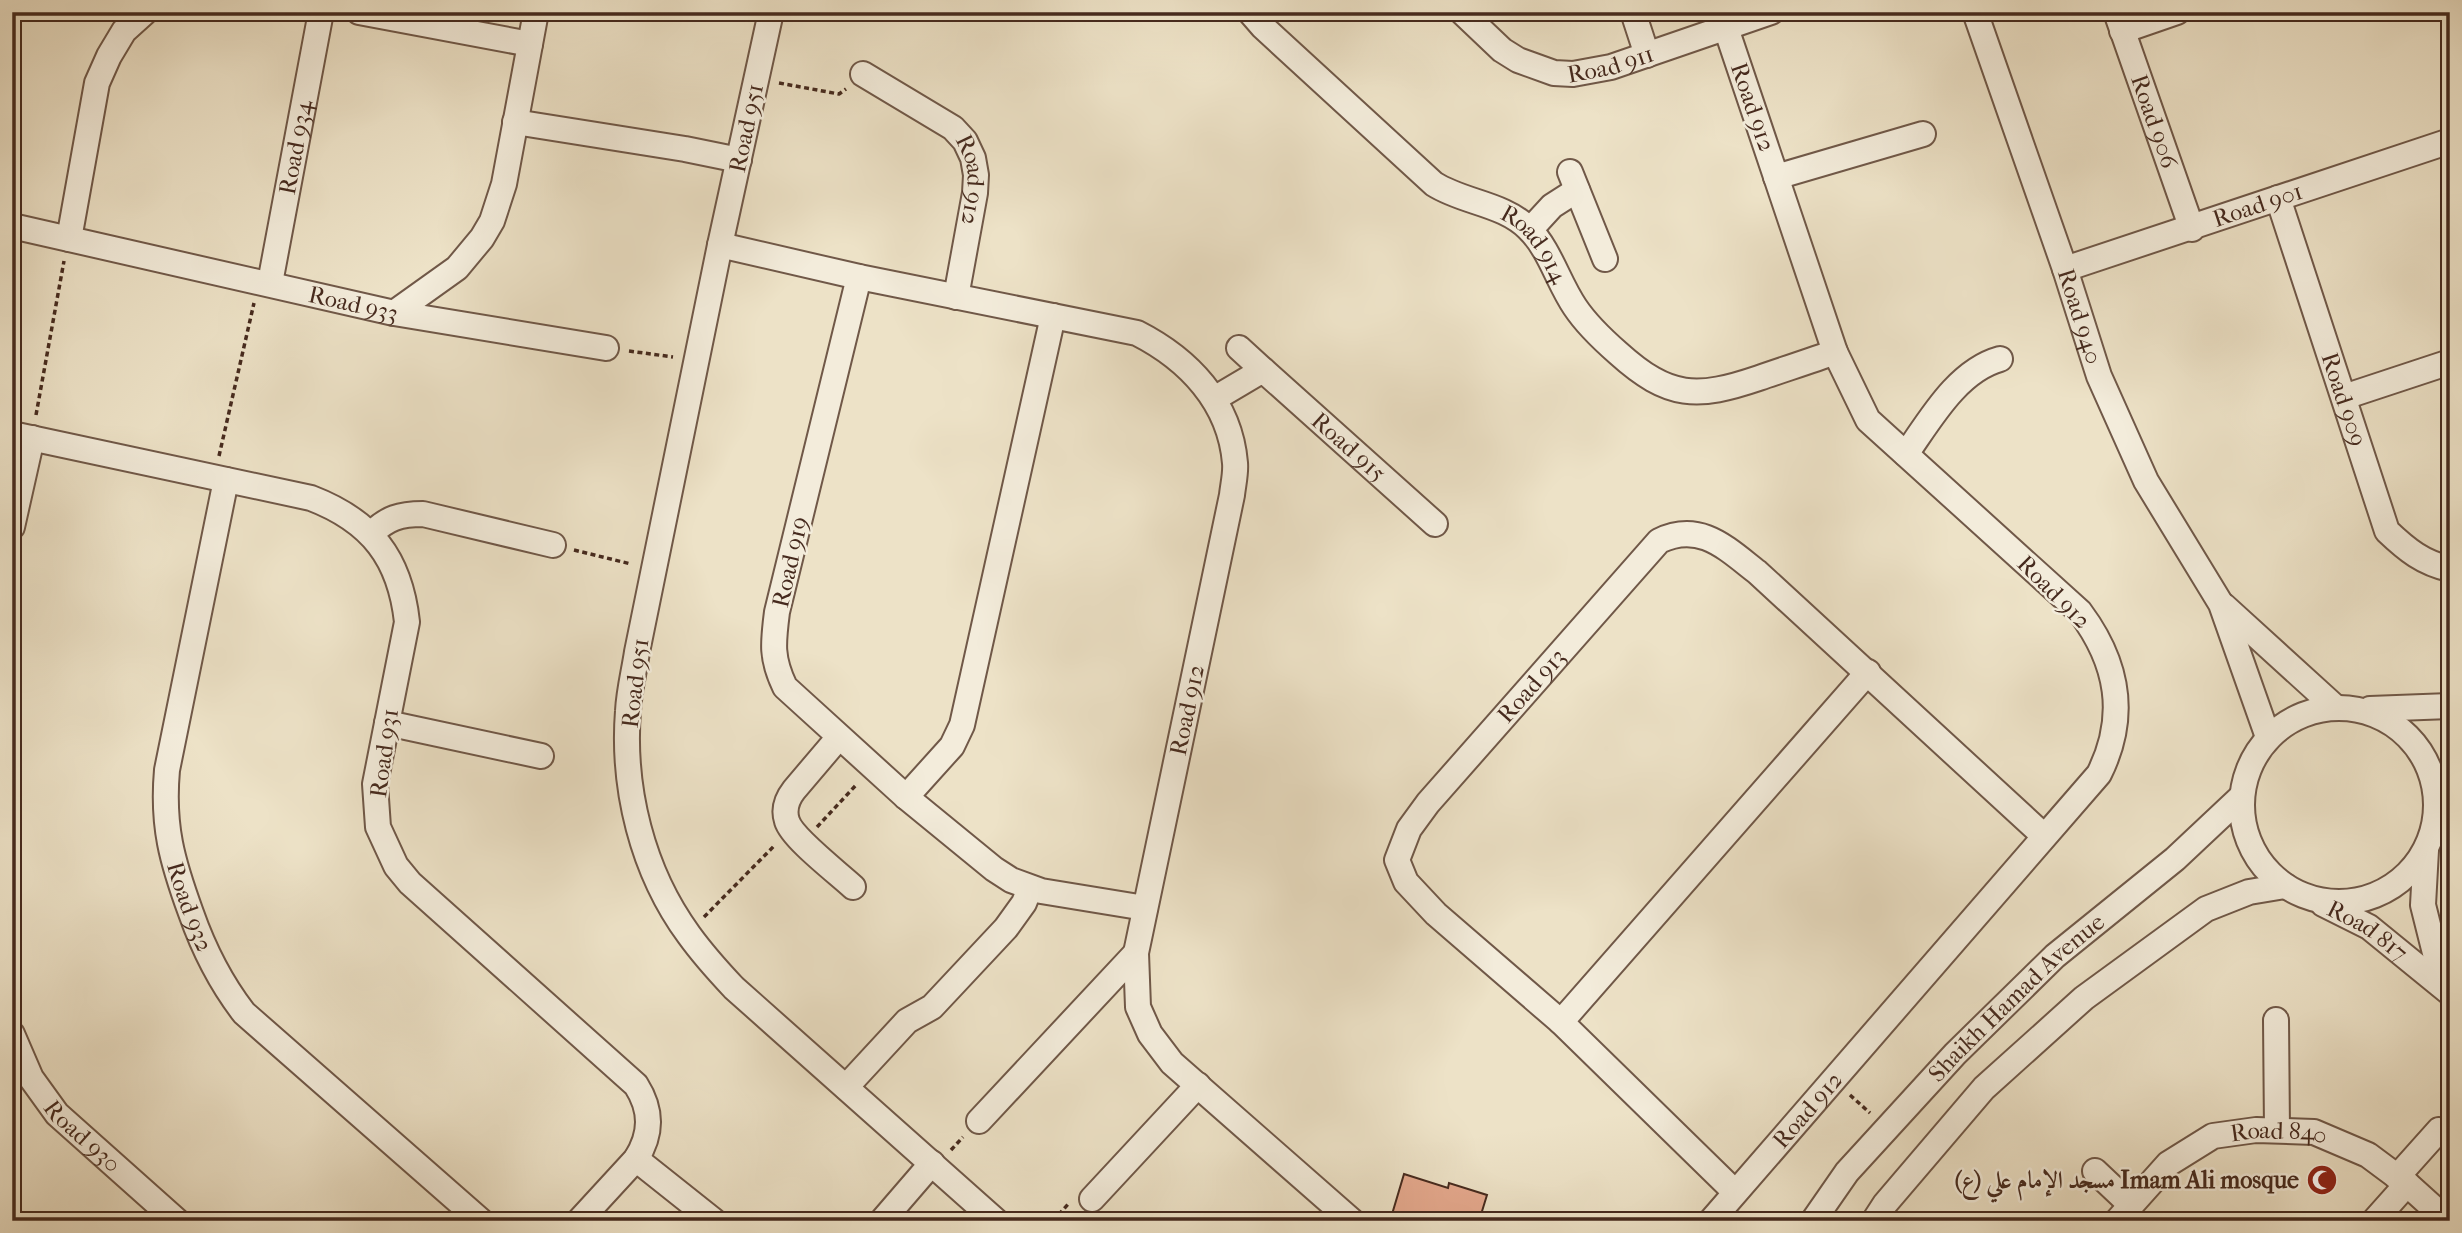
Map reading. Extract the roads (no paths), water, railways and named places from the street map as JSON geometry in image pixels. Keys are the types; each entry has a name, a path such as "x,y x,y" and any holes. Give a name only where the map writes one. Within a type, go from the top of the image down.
{"street":[{"path":"69,239 97,83 108,56 124,31 145,12"},
{"name":"Road 934","path":"264,281 321,12"},
{"path":"359,12 530,44"},
{"name":"Road 933","path":"12,226 264,281 394,313 457,268 482,238 499,202 536,12"},
{"name":"Road 951","path":"771,12 636,652 628,710 627,757 632,805 646,852 671,907 688,933 734,988 996,1221"},
{"name":"Road 914","path":"1250,12 1434,184 1452,194 1505,212 1530,230 1573,305 1593,330 1637,371 1664,385 1693,392 1723,390 1835,352"},
{"name":"Road 911","path":"1462,12 1510,55 1535,68 1554,73 1592,72 1771,12"},
{"path":"1633,12 1647,55"},
{"name":"Road 940","path":"1975,12 2065,269 2099,376 2146,481 2221,604 2268,737"},
{"path":"2119,22 2177,12"},
{"name":"Road 906","path":"2119,22 2192,229"},
{"name":"Road 912","path":"1711,1221 2099,774 2108,755 2116,720 2117,701 2113,678 2094,632 2080,612 1868,420 1835,352 1726,28"},
{"name":"Road 912","path":"863,74 953,128 965,141 973,158 975,193 956,297"},
{"path":"515,122 739,160"},
{"path":"1776,177 1923,134"},
{"name":"Road 901","path":"2065,269 2192,229 2450,141"},
{"path":"1530,230 1573,181 1605,259"},
{"name":"Road 909","path":"2278,198 2387,531 2410,553 2431,565 2450,569"},
{"name":"Road 912","path":"720,245 859,277 1136,333 1162,346 1184,363 1201,380 1214,399 1229,433 1235,464 1232,495 1136,953 1138,1007 1150,1034 1172,1063 1350,1220"},
{"name":"Road 919","path":"859,277 777,612 773,648 776,668 785,687 839,737 906,797 994,869 1030,888 1146,908"},
{"path":"394,313 606,348"},
{"path":"906,797 951,746 962,725 1053,316"},
{"name":"Road 915","path":"1240,348 1435,524"},
{"path":"1906,454 1961,382 1989,362 2000,359"},
{"path":"2344,397 2450,362"},
{"path":"1214,399 1263,370"},
{"path":"12,527 22,436"},
{"name":"Road 931","path":"22,436 311,498 333,506 353,518 371,534 386,553 405,597 407,621 375,784 375,805 379,827 396,866 410,883 636,1085 643,1096 649,1122 643,1148 579,1221"},
{"name":"Road 932","path":"220,479 167,770 166,819 174,867 212,967 244,1013 481,1221"},
{"path":"371,534 385,521 403,514 423,514 554,545"},
{"name":"Road 913","path":"1735,1192 1561,1022 1436,914 1406,882 1398,860 1409,829 1427,803 1659,541 1674,534 1690,533 1710,539 1757,572 2044,836"},
{"name":"Road 940","path":"2221,604 2335,707"},
{"path":"1561,1022 1868,673"},
{"path":"2361,710 2390,722 2414,743 2443,795 2426,850 2407,876 2380,894 2349,902 2316,900 2285,887 2266,869 2251,848 2243,823 2241,797 2249,765 2268,737 2287,721 2310,711 2335,707 2361,710 2450,706"},
{"path":"387,723 541,756"},
{"path":"839,737 789,797 785,813 797,835 853,887"},
{"name":"Shaikh Hamad Avenue","path":"1813,1221 1847,1172 1955,1054 2055,956 2175,859 2241,797"},
{"name":"Road 817","path":"2426,850 2423,905 2436,957 2450,975"},
{"name":"Shaikh Hamad Avenue","path":"1874,1221 1885,1204 1984,1088 2084,998 2206,909 2249,892 2285,887"},
{"path":"846,1087 907,1021 932,1007 1006,928 1024,903 1030,888"},
{"name":"Road 817","path":"2316,900 2369,927 2450,993"},
{"path":"979,1121 1136,953"},
{"path":"2276,1020 2277,1130"},
{"name":"Road 930","path":"12,1034 31,1078 57,1115 177,1221"},
{"path":"1092,1199 1198,1085"},
{"name":"Road 840","path":"2124,1213 2168,1164 2213,1136 2277,1130 2314,1132 2368,1155 2448,1221"},
{"path":"2374,1221 2439,1130"},
{"path":"635,1159 714,1221"},
{"path":"881,1221 934,1165"},
{"path":"2095,1171 2124,1213"}],"place":[{"name":"مسجد الإمام علي (ع) Imam Ali mosque","path":"2322,1180"}]}
